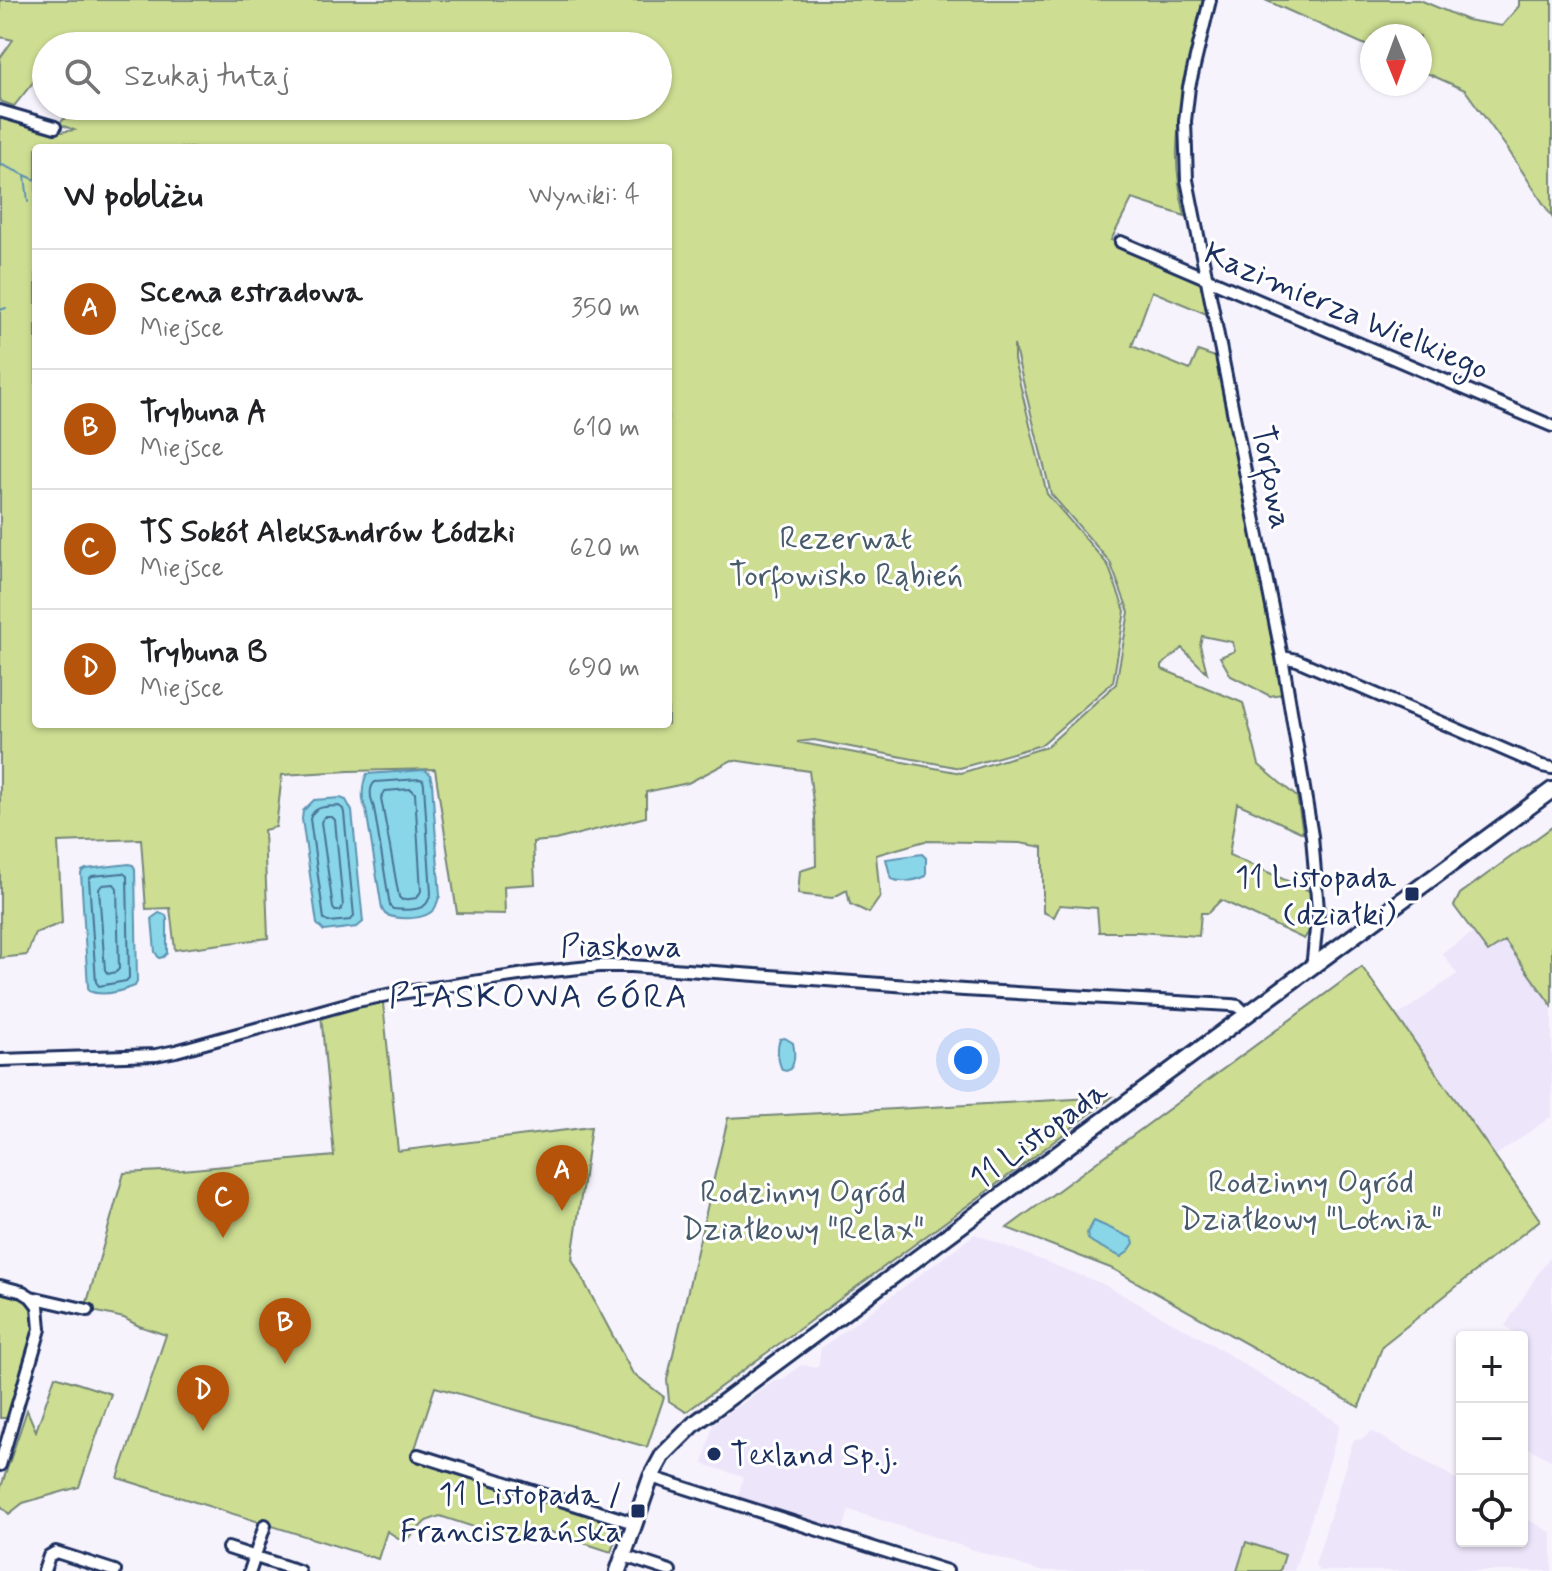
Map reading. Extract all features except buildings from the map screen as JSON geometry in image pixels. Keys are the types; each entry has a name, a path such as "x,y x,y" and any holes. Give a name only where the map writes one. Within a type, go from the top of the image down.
{"street":[{"name":"Torfowa","path":"1210,0 1193,67 1185,121 1187,180 1282,657 1312,836 1318,910 1314,965"},
{"path":"0,111 55,127"},
{"name":"Kazimierza Wielkiego","path":"1121,242 1552,426"},
{"path":"1282,657 1297,660 1552,768"},
{"name":"11 Listopada","path":"618,1571 651,1477 663,1455 694,1424 1552,790"},
{"name":"Piaskowa","path":"0,1060 156,1055 357,1001 532,973 599,966 1231,1005 1238,1006 1247,1015"},
{"path":"0,1286 31,1297 88,1310"},
{"path":"0,1465 39,1339 38,1306 31,1297"},
{"path":"418,1455 634,1523"},
{"path":"651,1477 947,1571"},
{"path":"250,1571 265,1525"},
{"path":"228,1548 299,1571"},
{"path":"44,1571 53,1553 115,1571"},
{"path":"624,1556 670,1571"}],"shaded area":[{"path":"1474,932 1488,952 1505,940 1552,1006 1552,1116 1495,1156 1396,1017 1457,974 1442,953"},
{"path":"975,1234 1103,1284 1205,1340 1340,1424 1294,1571 1040,1571 849,1510 842,1534 737,1501 743,1477 703,1464 713,1424 801,1365 818,1367 821,1348"},
{"path":"1552,1255 1552,1461 1528,1447 1528,1331 1513,1331 1505,1326"},
{"path":"1371,1431 1456,1479 1456,1547 1528,1547 1528,1519 1552,1533 1552,1571 1319,1571 1315,1565 1353,1441 1364,1438"}],"green space":[{"name":"Rezerwat Torfowisko Rąbień","path":"0,0 1203,0 1178,130 1178,174 1185,216 1132,199 1111,240 1199,280 1209,315 1152,291 1132,346 1190,370 1198,351 1218,358 1282,694 1270,696 1231,676 1220,657 1235,651 1232,642 1202,636 1200,645 1207,673 1182,648 1162,665 1162,669 1243,703 1259,765 1297,797 1303,833 1237,803 1229,855 1310,891 1310,930 1304,939 1221,900 1208,913 1201,913 1199,936 1099,932 1097,908 1060,905 1054,917 1043,912 1043,847 1020,843 925,841 876,855 880,897 869,913 850,904 847,890 832,898 798,894 800,871 816,866 815,816 809,771 732,760 688,783 646,792 646,817 555,840 533,842 535,884 504,886 505,914 457,913 435,769 282,775 276,827 264,830 268,938 175,950 170,908 146,909 141,839 58,842 62,923 35,933 27,955 0,958 0,117 54,133 74,130 59,124 63,120 672,120 672,32 32,32 32,84 14,106 0,101 0,58 13,40 0,37","holes":["1014,345 1051,494 1110,562 1129,612 1116,684 1046,747 961,773 797,742 814,740 960,768 1041,745 1113,682 1125,611 1108,565 1047,494 1014,360"]},
{"path":"1265,0 1420,0 1467,20 1502,26 1519,6 1519,0 1552,0 1552,217 1465,90 1432,75 1432,24 1360,24 1360,43"},
{"path":"1552,827 1552,1006 1505,941 1488,952 1454,906 1460,894"},
{"name":"Rodzinny Ogród Działkowy \"Lotnia\"","path":"1362,967 1540,1220 1383,1345 1359,1407 1113,1269 1007,1228"},
{"path":"383,1003 398,1151 591,1127 572,1259 632,1372 664,1397 647,1447 435,1387 412,1458 621,1523 611,1552 542,1529 514,1540 440,1516 426,1521 407,1540 387,1531 378,1559 118,1478 166,1335 124,1318 88,1310 86,1306 124,1173 334,1156 321,1014"},
{"name":"Rodzinny Ogród Działkowy \"Relax\"","path":"1112,1097 686,1412 669,1401 667,1380 728,1118"},
{"path":"0,1290 31,1297 40,1317 14,1418 0,1418"},
{"path":"55,1376 111,1394 79,1487 23,1503 9,1514 0,1505 0,1490 27,1410 36,1431"},
{"path":"1246,1542 1285,1555 1280,1571 1237,1571"}],"water":[{"path":"425,770 430,774 432,783 440,896 435,908 425,915 397,917 385,914 382,909 363,801 364,782 367,774"},
{"path":"314,800 346,800 352,811 363,922 357,927 324,931 317,924 302,819 303,811"},
{"path":"922,854 926,858 926,876 908,881 891,879 886,859"},
{"path":"129,864 135,869 137,982 135,986 118,991 94,993 88,987 81,874 86,869"},
{"path":"159,913 166,915 167,919 167,953 159,958 155,952 152,918"},
{"path":"785,1038 793,1043 794,1053 791,1069 786,1071 782,1070 778,1050 780,1039"},
{"path":"1094,1221 1132,1238 1134,1243 1128,1252 1121,1257 1088,1239 1087,1233"}],"waterway":[{"path":"0,164 32,178"},
{"path":"25,175 28,202"},
{"path":"0,310 6,308"}],"place":[{"name":"11 Listopada (działki)","path":"1412,894"},
{"name":"Scena estradowa","path":"562,1211"},
{"name":"TS Sokół Aleksandrów Łódzki","path":"223,1238"},
{"name":"Trybuna A","path":"285,1364"},
{"name":"Trybuna B","path":"203,1431"},
{"name":"Texland Sp.j.","path":"714,1454"},
{"name":"11 Listopada / Franciszkańska","path":"638,1511"}],"district":[{"name":"PIASKOWA GÓRA","path":"539,995"}]}
